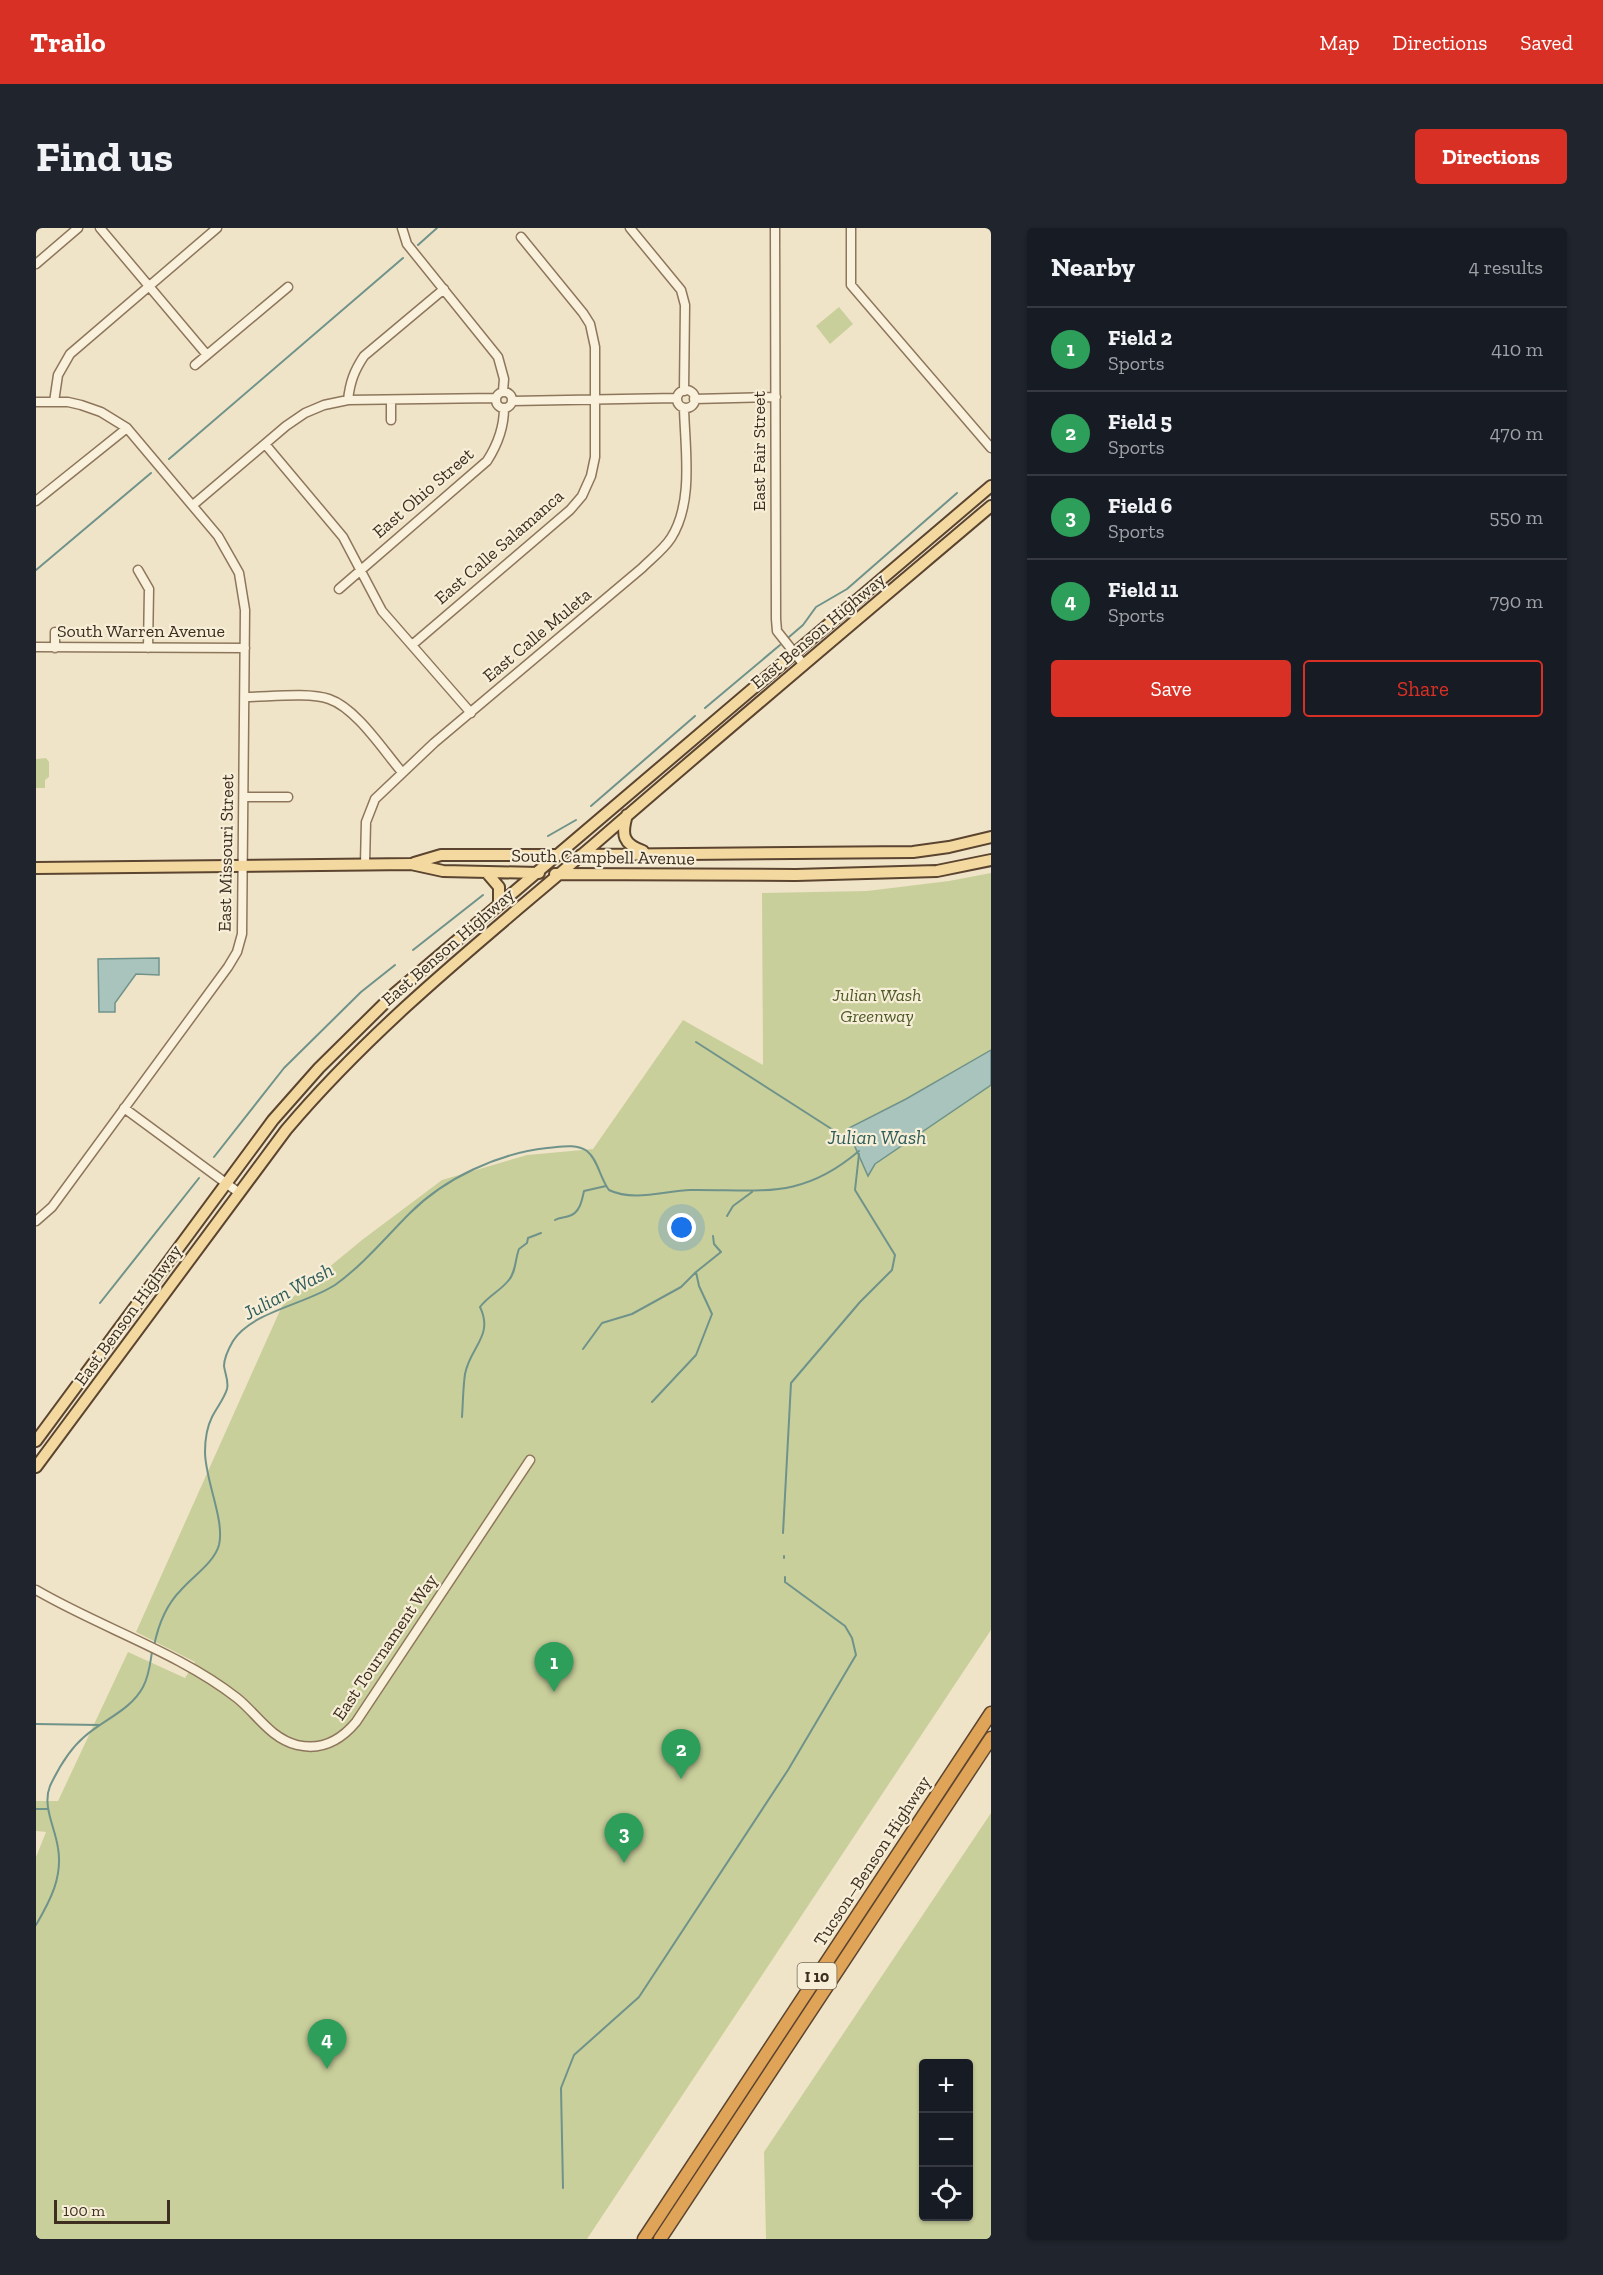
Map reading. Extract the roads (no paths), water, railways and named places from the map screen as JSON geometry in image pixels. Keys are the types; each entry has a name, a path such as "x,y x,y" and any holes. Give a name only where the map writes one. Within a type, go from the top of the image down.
{"highway":[{"name":"Tucson–Benson Highway","path":"644,2239 991,1713"},
{"name":"Tucson–Benson Highway","path":"660,2239 991,1738"}],"main road":[{"name":"East Benson Highway","path":"36,1441 226,1182 293,1096 351,1035 394,994 991,486"},
{"name":"East Benson Highway","path":"36,1467 238,1192 311,1100 366,1042 558,874 991,506"},
{"path":"627,815 624,827 631,847 655,854"},
{"name":"South Campbell Avenue","path":"411,864 441,855 913,852 950,847 991,837"},
{"name":"South Campbell Avenue","path":"36,868 411,864 443,871 487,873 796,875 937,871 991,860"},
{"path":"487,873 499,887 499,904"},
{"path":"73,1391 86,1400"}],"street":[{"path":"36,264 78,228"},
{"path":"100,228 207,355"},
{"path":"54,402 58,375 70,354 217,228"},
{"path":"402,228 407,244 498,357 504,379 503,391"},
{"path":"630,228 681,290 685,305 684,391"},
{"name":"East Fair Street","path":"775,228 776,619 777,631 804,665"},
{"path":"851,228 851,285 991,448"},
{"name":"East Calle Salamanca","path":"412,645 570,510 582,496 591,476 595,457 595,347 590,324 521,237"},
{"path":"195,365 288,287"},
{"path":"348,400 355,369 364,356 444,290"},
{"path":"503,391 510,394 512,401 509,407 504,408 497,404 496,398 503,391"},
{"path":"684,391 690,392 694,399 691,406 684,408 679,406 677,398 679,393 684,391"},
{"path":"694,399 776,397"},
{"path":"192,505 305,413 324,405 348,400 496,398"},
{"path":"512,401 677,398"},
{"path":"391,400 391,420"},
{"name":"East Missouri Street","path":"36,402 81,405 101,412 127,428 218,536 239,573 244,598 245,648 242,934 237,952 52,1207 36,1221"},
{"name":"East Ohio Street","path":"339,589 487,461 496,448 500,436 504,408"},
{"name":"East Calle Muleta","path":"365,864 366,822 369,814 375,799 401,771 642,568 670,540 681,518 685,497 684,408"},
{"path":"36,501 127,428"},
{"path":"265,444 343,537 382,611 471,713"},
{"path":"138,570 148,589 148,648"},
{"path":"56,632 56,648"},
{"name":"South Warren Avenue","path":"36,648 245,648"},
{"path":"245,697 315,696 336,702 352,713 401,771"},
{"path":"244,797 288,797"},
{"path":"124,1108 238,1192"},
{"name":"East Tournament Way","path":"36,1590 71,1611 212,1678 240,1700 274,1734 285,1741 309,1747 320,1746 345,1735 356,1722 530,1460"}],"water":[{"path":"159,958 159,975 136,974 115,1003 115,1012 99,1012 98,959"},
{"name":"Julian Wash","path":"991,1050 991,1085 875,1164 868,1176 847,1129 906,1099"}],"waterway":[{"path":"418,245 437,228"},
{"path":"169,459 403,258"},
{"path":"36,570 151,473"},
{"path":"789,637 803,625 816,607 847,589 957,493"},
{"path":"705,708 780,645"},
{"path":"591,806 695,716"},
{"path":"548,836 576,820"},
{"path":"413,950 483,895"},
{"path":"214,1157 284,1068 361,992 395,965"},
{"path":"696,1042 855,1144"},
{"name":"Julian Wash","path":"154,1646 160,1623 171,1602 208,1564 219,1545 219,1524 208,1475 205,1443 210,1421 227,1389 224,1363 233,1341 252,1323 335,1285 365,1260 424,1200 439,1189 474,1169 510,1155 562,1146 573,1146 587,1151 594,1159 609,1190 639,1196 690,1190 779,1189 818,1178 838,1167 859,1151"},
{"path":"783,1533 791,1383 860,1302 892,1270 895,1255 855,1190 859,1154"},
{"path":"100,1303 199,1178"},
{"path":"555,1220 576,1212 584,1191 606,1186"},
{"path":"727,1216 733,1206 752,1192"},
{"path":"462,1417 465,1374 471,1356 483,1334 484,1317 480,1307 511,1278 519,1249 527,1243 528,1238 541,1233"},
{"path":"652,1402 696,1355 712,1314 699,1286 696,1272 721,1252 714,1244 713,1236"},
{"path":"583,1349 602,1323 632,1314 681,1287 696,1272"},
{"path":"563,2188 561,2088 574,2055 639,1997 788,1770 856,1655 852,1638 845,1626 785,1582 785,1577"},
{"name":"Julian Wash","path":"36,1925 50,1898 59,1869 58,1848 47,1801 50,1786 74,1747 138,1695 147,1679 152,1652"},
{"path":"36,1724 99,1725"},
{"path":"36,1809 48,1809"}],"place":[{"name":"Field 2","path":"554,1692"},
{"name":"Field 5","path":"681,1779"},
{"name":"Field 6","path":"624,1863"},
{"name":"Field 11","path":"327,2069"}],"park label":[{"name":"Julian Wash Greenway","path":"877,1005"}]}
